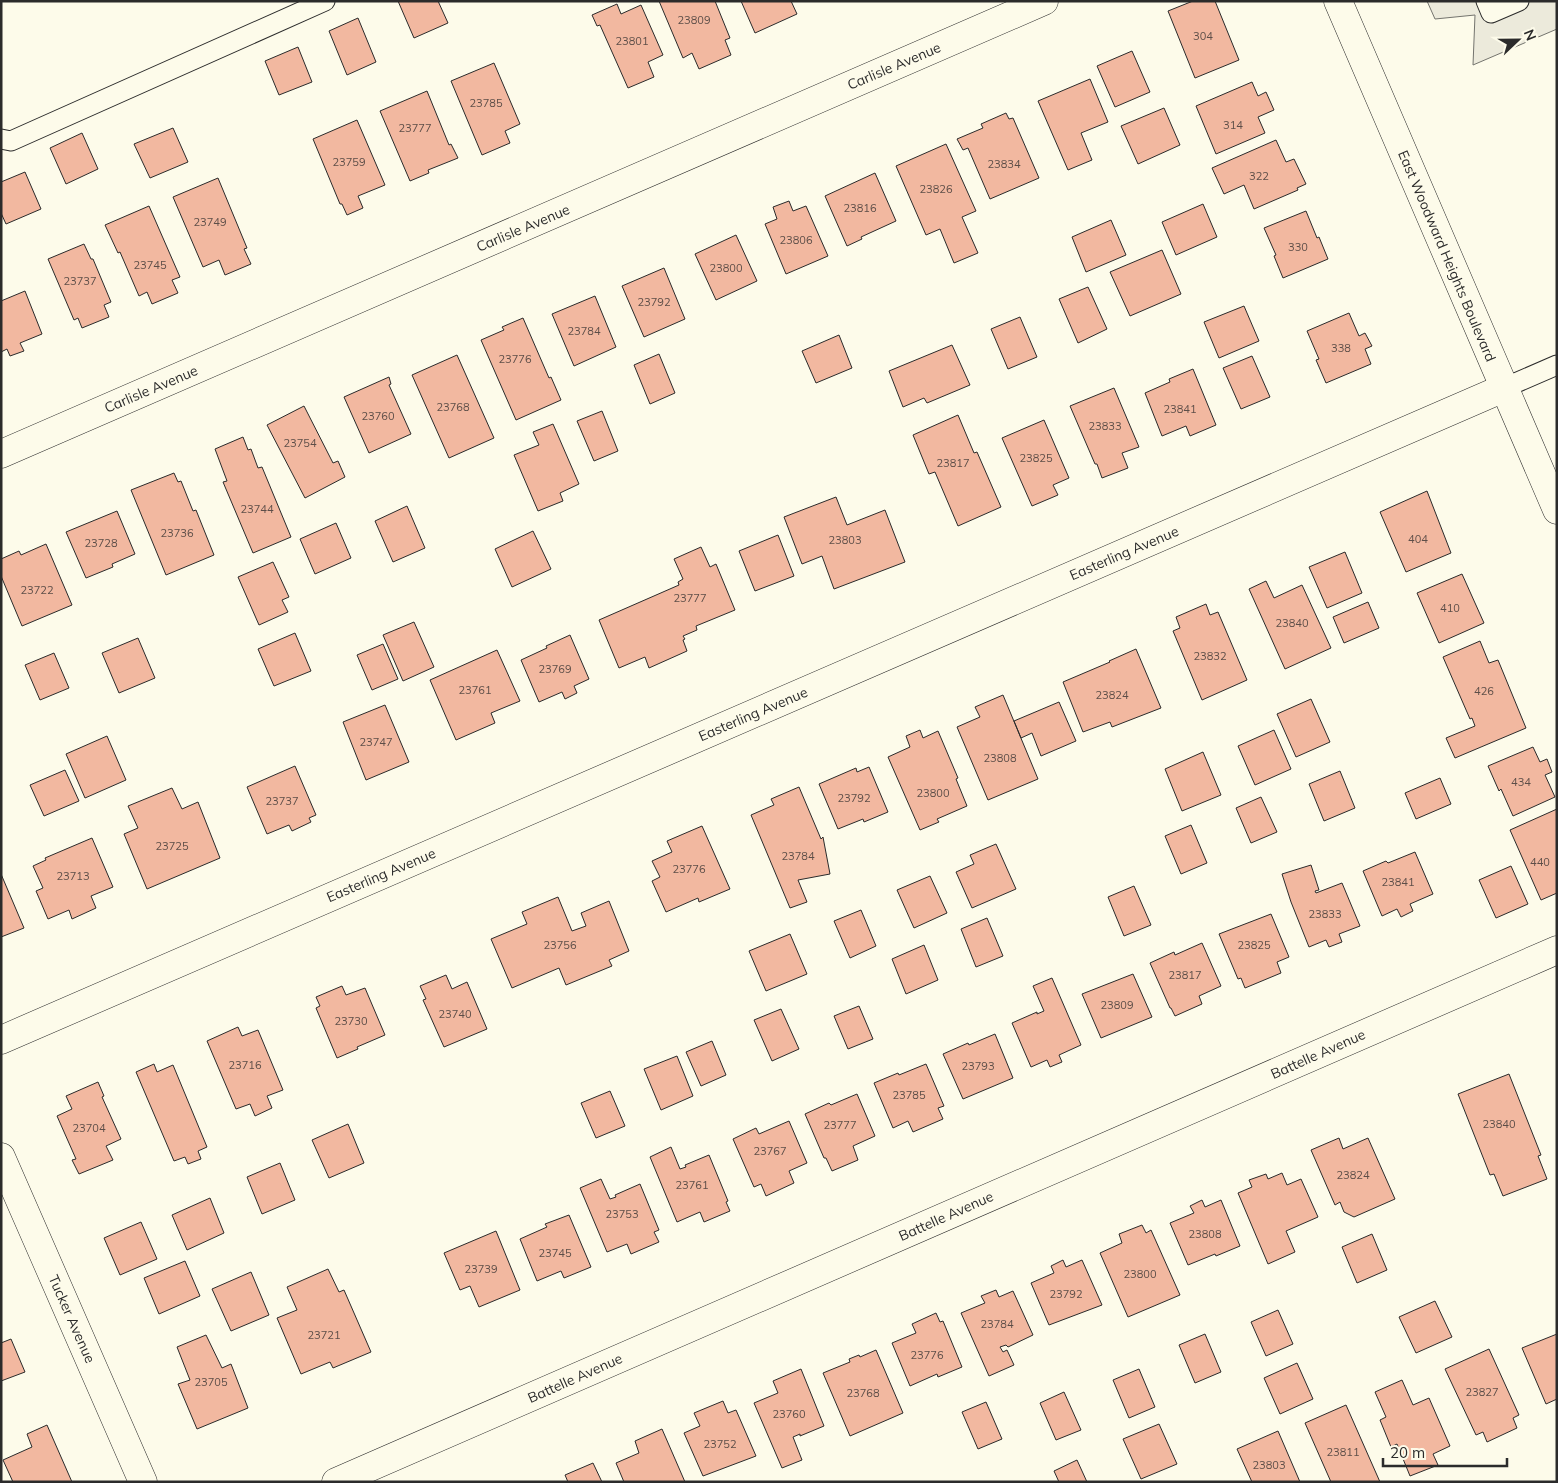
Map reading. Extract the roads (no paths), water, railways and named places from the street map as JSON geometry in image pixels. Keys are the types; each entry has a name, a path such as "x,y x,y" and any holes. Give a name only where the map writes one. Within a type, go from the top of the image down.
{"street":[{"name":"Carlisle Avenue","path":"1,454 1044,1"},
{"name":"East Woodward Heights Boulevard","path":"1338,1 1557,510"},
{"name":"Easterling Avenue","path":"1,1040 1504,388"},
{"name":"Battelle Avenue","path":"336,1482 1557,950"},
{"name":"Tucker Avenue","path":"1,1157 143,1482"}],"lane":[{"path":"1,139 11,141 325,1"},
{"path":"1486,1 1491,13 1518,1"},
{"path":"1504,388 1557,365"}]}
